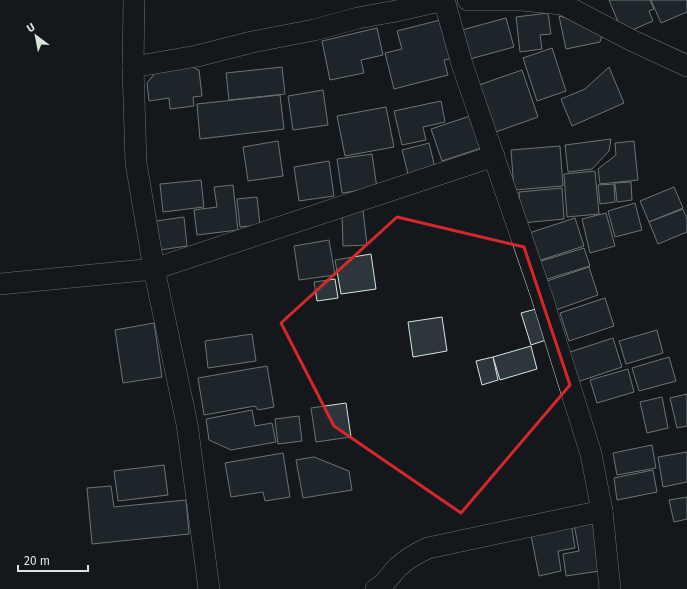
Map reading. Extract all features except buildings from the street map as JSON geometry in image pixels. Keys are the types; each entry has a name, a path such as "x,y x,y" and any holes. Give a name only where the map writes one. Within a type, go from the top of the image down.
{"street":[{"path":"134,0 133,67 136,163 154,269 188,424 209,589"},
{"path":"133,67 196,56 252,42 314,30 358,18 396,12 444,0 462,64 542,298 591,454 602,511 610,589"},
{"path":"468,0 521,0 562,4 631,40 687,66"},
{"path":"0,284 154,269 494,156"},
{"path":"376,589 380,587 399,566 428,548 602,511"}],"highlighted area":[{"path":"397,217 524,247 570,385 461,513 334,426 281,323"}]}
